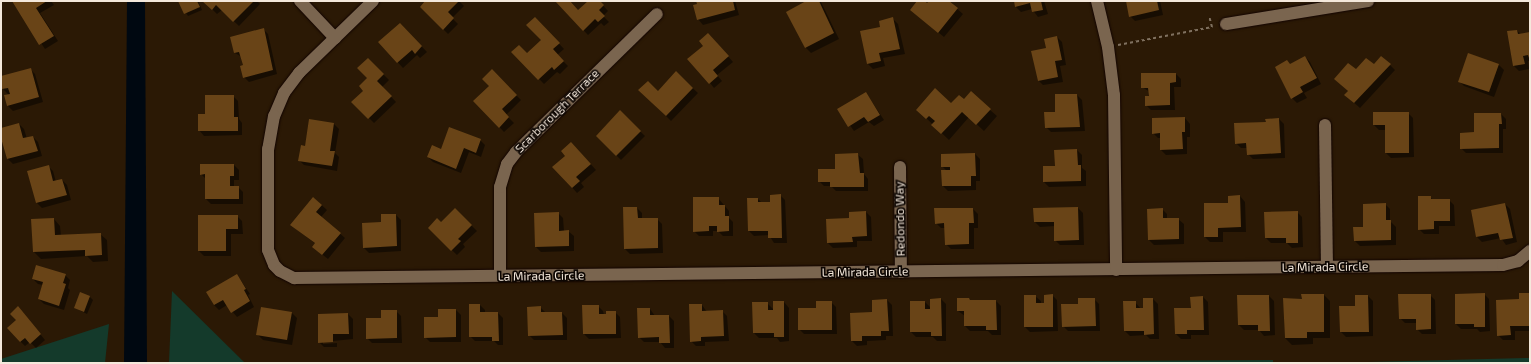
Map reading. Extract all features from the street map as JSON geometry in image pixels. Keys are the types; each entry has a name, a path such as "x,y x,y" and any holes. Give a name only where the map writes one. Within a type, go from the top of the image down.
{"street":[{"path":"300,1 336,38"},
{"name":"La Mirada Circle","path":"373,1 289,86 274,116 268,149 268,250 274,265 286,275 302,279 1503,265 1518,261 1530,251"},
{"path":"1098,1 1108,47 1114,95 1116,270"},
{"path":"1226,24 1368,1"},
{"name":"Scarborough Terrace","path":"500,276 500,187 507,164 516,152 657,14"},
{"path":"1325,125 1327,267"},
{"name":"Redondo Way","path":"900,167 901,272"}],"path":[{"path":"1108,47 1212,28 1209,16"}],"green space":[{"path":"172,291 245,363 169,363"},
{"path":"109,324 105,363 1,363 1,359"},
{"path":"1529,358 1530,363 1328,363"},
{"path":"1273,360 1273,363 770,363"}],"shaded area":[{"path":"127,1 145,1 147,363 124,363"}],"building":[{"path":"12,1 47,1 36,8 54,36 39,45"},
{"path":"178,1 197,1 200,7 184,14"},
{"path":"202,1 254,1 233,22 216,5 212,10"},
{"path":"425,1 459,1 448,12 454,18 443,30 420,7"},
{"path":"555,1 570,1 578,10 588,1 600,1 604,5 599,10 605,16 598,22 595,19 583,31"},
{"path":"696,1 733,1 735,10 697,20 693,5 697,4"},
{"path":"806,1 819,1 834,33 805,48 786,12"},
{"path":"917,1 925,1 927,3 929,1 949,1 958,8 938,33 910,10"},
{"path":"1014,1 1041,1 1043,10 1032,12 1030,3 1015,7"},
{"path":"1126,1 1157,1 1159,10 1129,17"},
{"path":"535,17 560,43 553,49 564,61 554,70 552,67 538,80 511,52 519,45 527,53 541,40 526,25"},
{"path":"893,17 900,49 879,53 881,61 867,64 860,31 880,27 879,21"},
{"path":"400,23 422,46 415,54 412,50 397,63 378,42"},
{"path":"264,28 273,70 243,78 240,66 243,65 239,52 234,53 230,37"},
{"path":"1517,30 1518,34 1530,32 1530,61 1528,55 1523,56 1525,64 1513,66 1507,31"},
{"path":"708,33 729,56 713,70 718,76 709,84 687,59 703,46 699,41"},
{"path":"1057,36 1062,60 1055,61 1058,77 1038,81 1031,51 1046,48 1044,39"},
{"path":"1468,53 1499,64 1489,92 1458,82"},
{"path":"1305,56 1317,78 1300,87 1303,92 1291,99 1275,67 1287,60 1290,64"},
{"path":"1381,56 1391,64 1354,103 1344,95 1348,91 1334,79 1348,63 1356,69 1366,58 1374,64"},
{"path":"368,58 384,74 377,81 392,96 368,119 351,102 363,91 359,86 367,78 357,68"},
{"path":"31,68 39,97 7,106 4,95 10,94 8,88 2,89 1,76"},
{"path":"492,69 517,95 502,109 509,117 499,128 473,101 489,86 482,79"},
{"path":"676,71 693,88 666,116 638,90 648,81 658,91"},
{"path":"1141,73 1176,73 1176,82 1170,83 1170,105 1145,106 1145,96 1149,96 1148,88 1141,88"},
{"path":"935,88 951,103 959,95 964,99 971,91 991,109 976,125 962,112 941,134 931,125 935,121 929,116 926,119 916,110"},
{"path":"866,92 880,115 868,122 864,117 848,127 837,109"},
{"path":"1055,94 1077,94 1080,127 1045,128 1044,112 1055,112"},
{"path":"205,95 234,95 234,117 238,117 238,131 198,131 198,114 205,114"},
{"path":"620,110 641,131 616,156 596,136"},
{"path":"1373,112 1409,112 1409,153 1385,153 1385,125 1373,125"},
{"path":"1474,113 1501,113 1502,124 1499,124 1499,148 1460,149 1460,133 1474,132"},
{"path":"1185,117 1185,132 1182,132 1183,149 1160,150 1160,133 1152,134 1152,118"},
{"path":"1279,118 1281,153 1247,155 1246,143 1235,144 1234,123 1266,122 1265,119"},
{"path":"309,119 334,123 330,151 335,151 332,166 298,161 301,145 305,146"},
{"path":"19,123 23,138 33,136 38,151 7,159 1,138 1,128"},
{"path":"449,127 481,139 476,153 464,148 456,169 427,157 432,145 441,149"},
{"path":"571,142 591,164 576,177 580,181 572,188 552,167 565,156 561,151"},
{"path":"1077,149 1078,165 1081,165 1081,181 1043,182 1043,166 1055,166 1054,150"},
{"path":"858,153 860,173 864,173 864,187 830,187 830,182 818,182 818,169 835,169 835,154"},
{"path":"975,153 976,176 971,176 971,186 942,186 941,170 950,170 950,167 941,167 941,154"},
{"path":"200,164 234,164 234,176 230,176 230,186 239,186 239,199 205,199 205,174 200,175"},
{"path":"49,165 53,181 62,179 67,195 36,203 27,171"},
{"path":"781,194 782,238 768,238 768,231 748,231 747,198 758,198 758,202 770,202 770,195"},
{"path":"1240,195 1241,227 1218,228 1218,237 1204,237 1204,203 1228,203 1228,196"},
{"path":"1418,196 1431,196 1431,199 1450,199 1450,221 1434,221 1434,229 1418,230"},
{"path":"313,197 322,205 316,212 341,233 322,255 312,247 315,243 290,225"},
{"path":"693,197 719,197 719,205 725,205 725,216 729,216 729,231 717,232 717,226 709,226 709,231 693,232"},
{"path":"1386,203 1386,220 1391,220 1391,240 1354,241 1353,227 1363,227 1363,204"},
{"path":"1505,203 1513,238 1500,240 1498,233 1476,237 1471,210"},
{"path":"623,207 637,207 638,218 658,218 658,248 624,249"},
{"path":"1078,207 1079,240 1054,241 1054,222 1034,222 1033,208"},
{"path":"455,208 472,225 458,239 461,241 451,251 428,228 437,218 441,222"},
{"path":"934,208 973,208 974,223 969,223 969,244 945,245 944,223 935,224"},
{"path":"1163,208 1163,218 1179,218 1179,239 1148,240 1147,209"},
{"path":"866,211 867,236 852,237 853,242 827,243 826,219 849,218 849,212"},
{"path":"1298,211 1298,243 1286,243 1286,238 1265,238 1264,212"},
{"path":"559,212 559,231 569,230 569,246 535,247 534,213"},
{"path":"381,214 396,214 397,246 363,248 362,223 381,222"},
{"path":"198,215 238,215 238,229 226,229 226,251 198,251"},
{"path":"54,218 55,235 101,233 102,255 85,256 85,250 33,252 31,219"},
{"path":"36,265 66,274 63,283 66,284 59,306 38,299 43,282 32,279"},
{"path":"237,274 246,289 244,290 250,301 231,313 223,300 214,305 206,292"},
{"path":"80,292 90,296 84,312 74,308"},
{"path":"1485,293 1485,327 1474,327 1474,324 1455,324 1455,294"},
{"path":"1519,293 1530,293 1530,326 1510,326 1511,335 1497,336 1496,300 1519,299"},
{"path":"1053,294 1053,327 1024,327 1024,295 1036,295 1036,303 1044,303 1044,295"},
{"path":"1301,294 1324,294 1324,332 1307,332 1307,338 1285,338 1283,298 1302,299"},
{"path":"1398,294 1431,294 1431,329 1416,330 1416,319 1399,319"},
{"path":"1237,295 1269,295 1270,331 1258,331 1258,325 1238,325"},
{"path":"1355,295 1368,295 1369,332 1340,332 1339,306 1355,306"},
{"path":"1203,296 1204,330 1187,330 1187,334 1175,334 1174,308 1191,308 1190,297"},
{"path":"941,298 942,336 931,336 931,332 910,332 910,301 925,301 925,309 930,309 930,299"},
{"path":"957,298 969,298 970,300 996,300 997,330 986,330 986,326 964,326 964,311 957,311"},
{"path":"1078,298 1095,298 1096,326 1062,327 1061,304 1078,304"},
{"path":"1143,298 1153,298 1154,334 1144,335 1144,331 1124,331 1123,301 1136,301 1136,308 1143,308"},
{"path":"887,299 889,331 881,331 881,336 862,336 862,341 851,341 850,313 872,312 872,300"},
{"path":"773,301 784,301 784,337 774,337 774,333 753,333 752,302 768,302 768,310 773,310"},
{"path":"816,301 832,301 832,330 798,330 798,308 816,308"},
{"path":"469,304 480,304 480,312 498,312 499,341 492,341 492,337 469,337"},
{"path":"689,304 702,304 702,311 723,310 724,336 701,337 701,341 690,342"},
{"path":"582,305 599,305 599,314 606,314 606,311 616,311 616,334 583,334"},
{"path":"18,306 41,334 30,344 25,338 20,342 7,328 16,320 10,314"},
{"path":"541,306 541,312 562,312 563,335 528,336 527,307"},
{"path":"261,307 292,312 287,340 256,335"},
{"path":"637,308 650,308 650,315 669,315 670,343 659,343 659,337 638,338"},
{"path":"438,309 456,309 456,337 424,338 424,317 438,317"},
{"path":"381,310 397,310 397,338 366,339 366,318 381,318"},
{"path":"348,313 349,334 333,334 333,342 318,343 318,314"}]}
